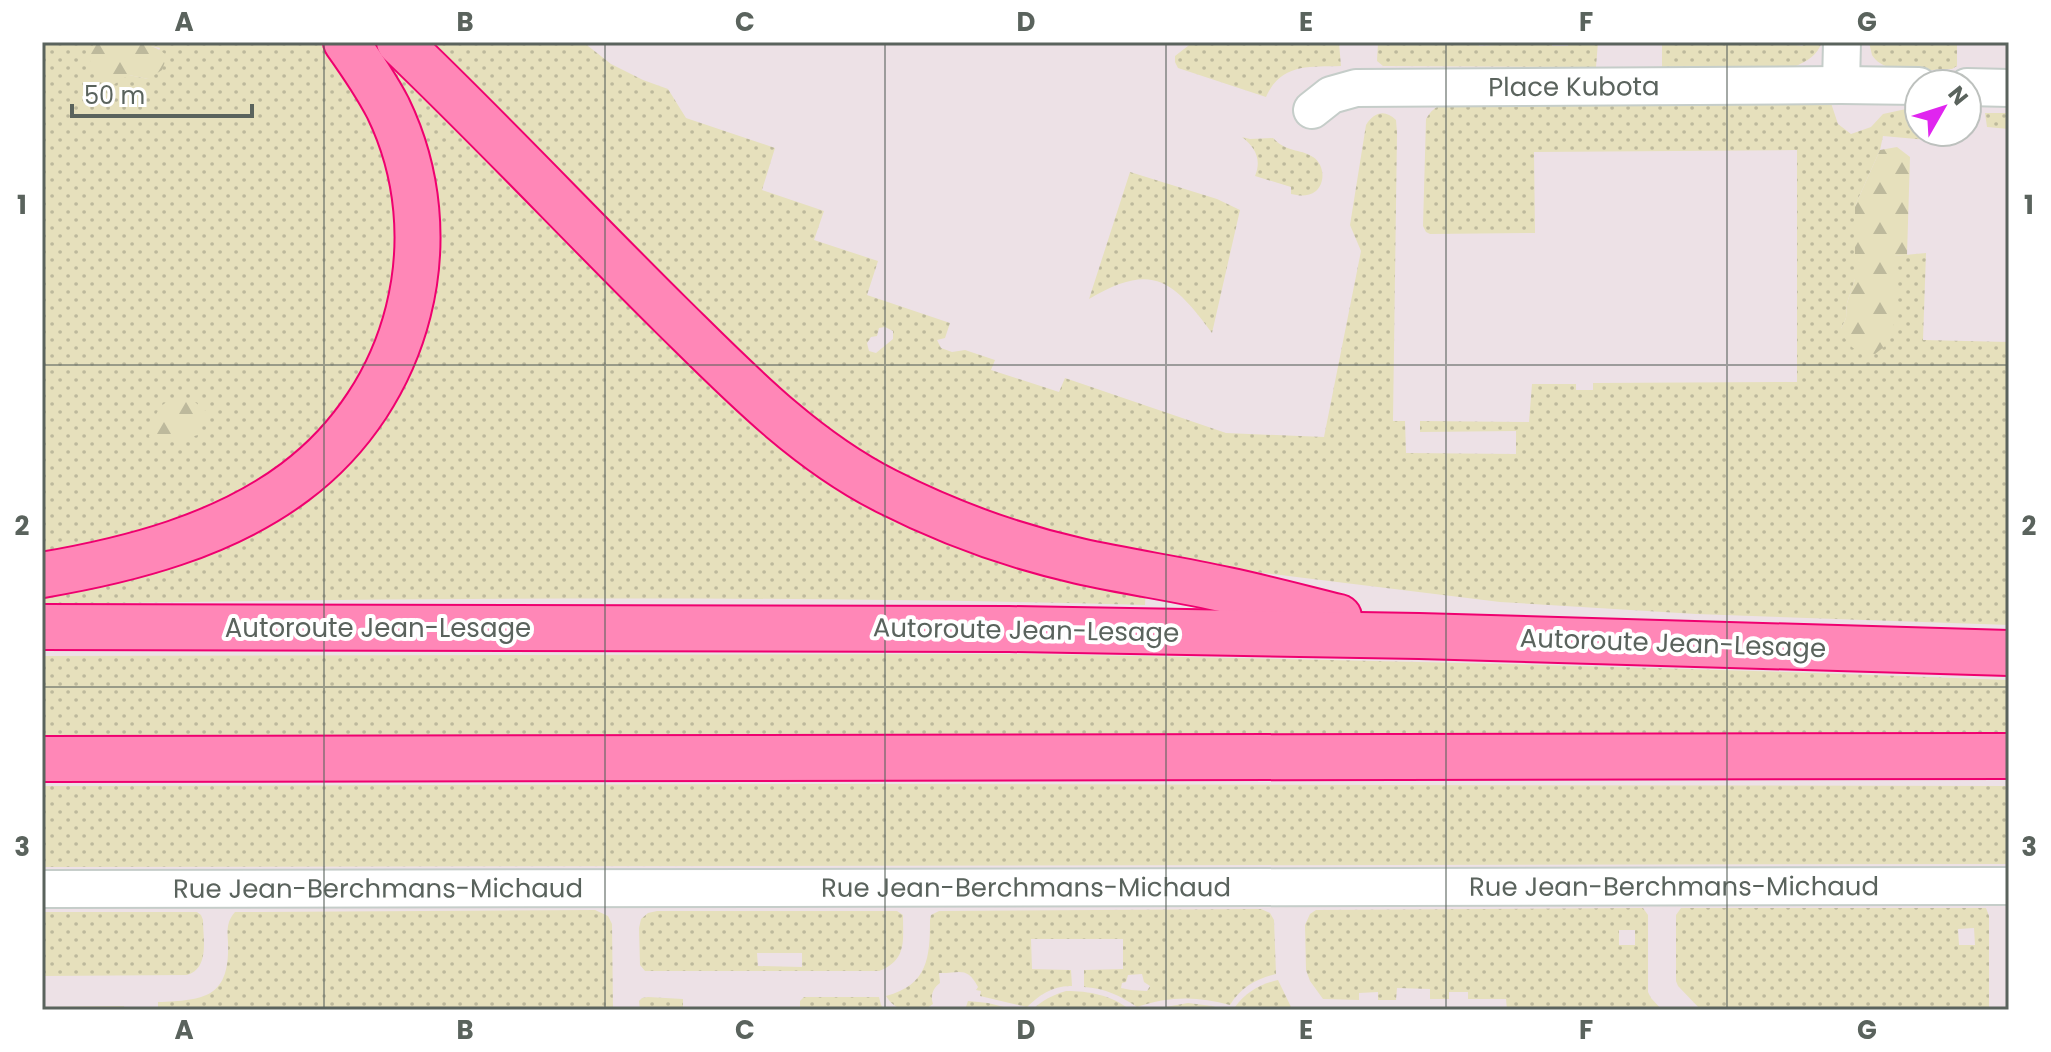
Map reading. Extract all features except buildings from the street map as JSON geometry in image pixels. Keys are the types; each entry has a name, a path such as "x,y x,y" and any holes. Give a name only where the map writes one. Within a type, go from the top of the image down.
{"highway":[{"path":"42,575 149,551 213,528 254,508 296,481 330,451 356,422 378,389 396,351 409,311 417,267 418,224 410,175 395,125 370,77 346,42"},
{"path":"399,42 751,393 829,457 884,490 979,531 1047,553 1228,590 1419,636"},
{"name":"Autoroute Jean-Lesage","path":"42,627 1009,629 1419,636 2009,653"},
{"path":"42,759 2009,756"}],"street":[{"path":"1841,85 1842,42"},
{"name":"Place Kubota","path":"1312,110 1331,95 1356,88 1903,86"},
{"path":"1983,87 2009,88"},
{"name":"Rue Jean-Berchmans-Michaud","path":"42,889 2009,886"}],"green space":[{"path":"42,42 120,42 94,43 129,75 148,79 160,48 130,42 319,42 349,79 378,130 395,182 397,290 380,340 353,391 316,438 270,480 208,512 135,537 42,557"},
{"path":"364,42 381,42 755,422 1146,586 1145,605 594,598 42,604 42,590 256,526 425,311"},
{"path":"428,42 583,42 611,64 668,89 686,118 775,148 762,190 824,211 814,240 878,261 867,295 950,323 945,338 937,340 941,348 952,352 965,350 995,360 991,370 1059,392 1065,378 1226,433 1324,437 1361,251 1350,225 1366,125 1376,115 1388,114 1396,120 1397,133 1393,421 1405,421 1406,453 1516,454 1516,431 1420,432 1420,421 1529,422 1532,384 1576,384 1576,390 1593,390 1593,383 1797,382 1797,150 1534,152 1535,233 1430,234 1423,226 1426,119 1437,107 1453,102 1831,103 1838,124 1851,134 1871,127 1883,114 1903,110 1903,138 1883,136 1880,150 1855,206 1855,279 1841,329 1894,281 1894,256 1926,253 1923,340 2009,342 2009,625 1696,614 1500,602 1223,568 1073,537 1016,521 954,500 900,475 841,441 792,407","holes":["879,328 893,331 893,339 876,353 869,351 867,343 871,337 877,336"]},
{"path":"1193,42 1339,43 1341,66 1297,69 1280,78 1266,97 1178,68 1175,56"},
{"path":"1478,42 1479,46 1495,45 1495,42 1529,45 1530,42 1552,42 1552,46 1568,46 1569,42 1598,42 1596,67 1383,66 1377,61 1378,43"},
{"path":"1662,42 1796,42 1796,45 1802,46 1807,42 1822,42 1811,58 1794,67 1662,67"},
{"path":"1869,42 1957,42 1957,66 1954,68 1897,69 1878,62 1872,55"},
{"path":"94,43 145,44 162,52 167,56 162,70 148,79 129,75 113,85 96,74 88,56"},
{"path":"1985,113 2009,113 2009,129 1987,127"},
{"path":"1242,137 1273,138 1283,146 1313,157 1321,168 1319,187 1304,196 1294,195 1291,194 1291,187 1255,176 1258,164 1256,154"},
{"path":"1897,147 1910,157 1907,255 1894,256 1895,320 1889,343 1875,354 1853,348 1841,329 1855,279 1855,206 1880,150"},
{"path":"1130,172 1217,199 1240,210 1212,333 1185,300 1159,282 1145,279 1129,281 1089,299"},
{"path":"190,398 207,412 198,435 172,442 149,437 160,407 171,400"},
{"path":"1027,654 1518,664 2009,680 2009,736 42,738 42,656"},
{"path":"42,786 2009,786 2009,864 42,867"},
{"path":"1643,908 1648,915 1648,992 1662,1010 1507,1010 1506,999 1468,999 1468,992 1449,992 1449,999 1430,999 1430,989 1397,988 1396,1000 1378,1000 1378,992 1359,993 1359,1000 1323,999 1306,970 1305,925 1310,914 1316,910","holes":["1619,930 1635,930 1635,945 1619,945"]},
{"path":"1681,908 1986,908 1989,916 1989,1010 1701,1010 1676,981 1676,915","holes":["1974,928 1975,945 1959,945 1958,929"]},
{"path":"1261,909 1270,913 1274,920 1276,974 1250,985 1230,1005 1184,998 1137,1007 1112,993 1084,987 1084,970 1123,969 1123,939 1031,939 1032,969 1071,970 1072,986 1047,992 1027,1007 980,996 981,991 976,990 978,987 974,980 966,973 939,973 940,983 933,992 933,1004 921,1010 901,1009 886,996 911,985 924,968 931,915 939,911","holes":["1142,974 1144,982 1150,986 1147,991 1121,988 1128,975"]},
{"path":"595,910 608,916 612,924 613,1010 158,1010 158,1002 202,997 219,985 228,960 228,926 235,912"},
{"path":"897,911 903,915 903,942 895,961 879,971 645,971 640,965 639,928 641,919 648,913","holes":["757,953 802,953 802,967 758,966"]},
{"path":"42,912 197,912 203,920 202,960 187,975 42,976"},
{"path":"1278,980 1292,1009 1241,1010 1235,1007 1254,989"},
{"path":"1066,991 1100,995 1130,1010 1032,1010 1048,998"},
{"path":"648,997 683,999 683,1010 640,1010 639,1001"},
{"path":"804,997 879,997 885,1010 800,1010 800,1001"},
{"path":"968,1001 988,1003 1016,1010 965,1010"},
{"path":"1188,1003 1226,1010 1149,1010"},
{"path":"124,1006 125,1010 42,1010 42,1007"}]}
